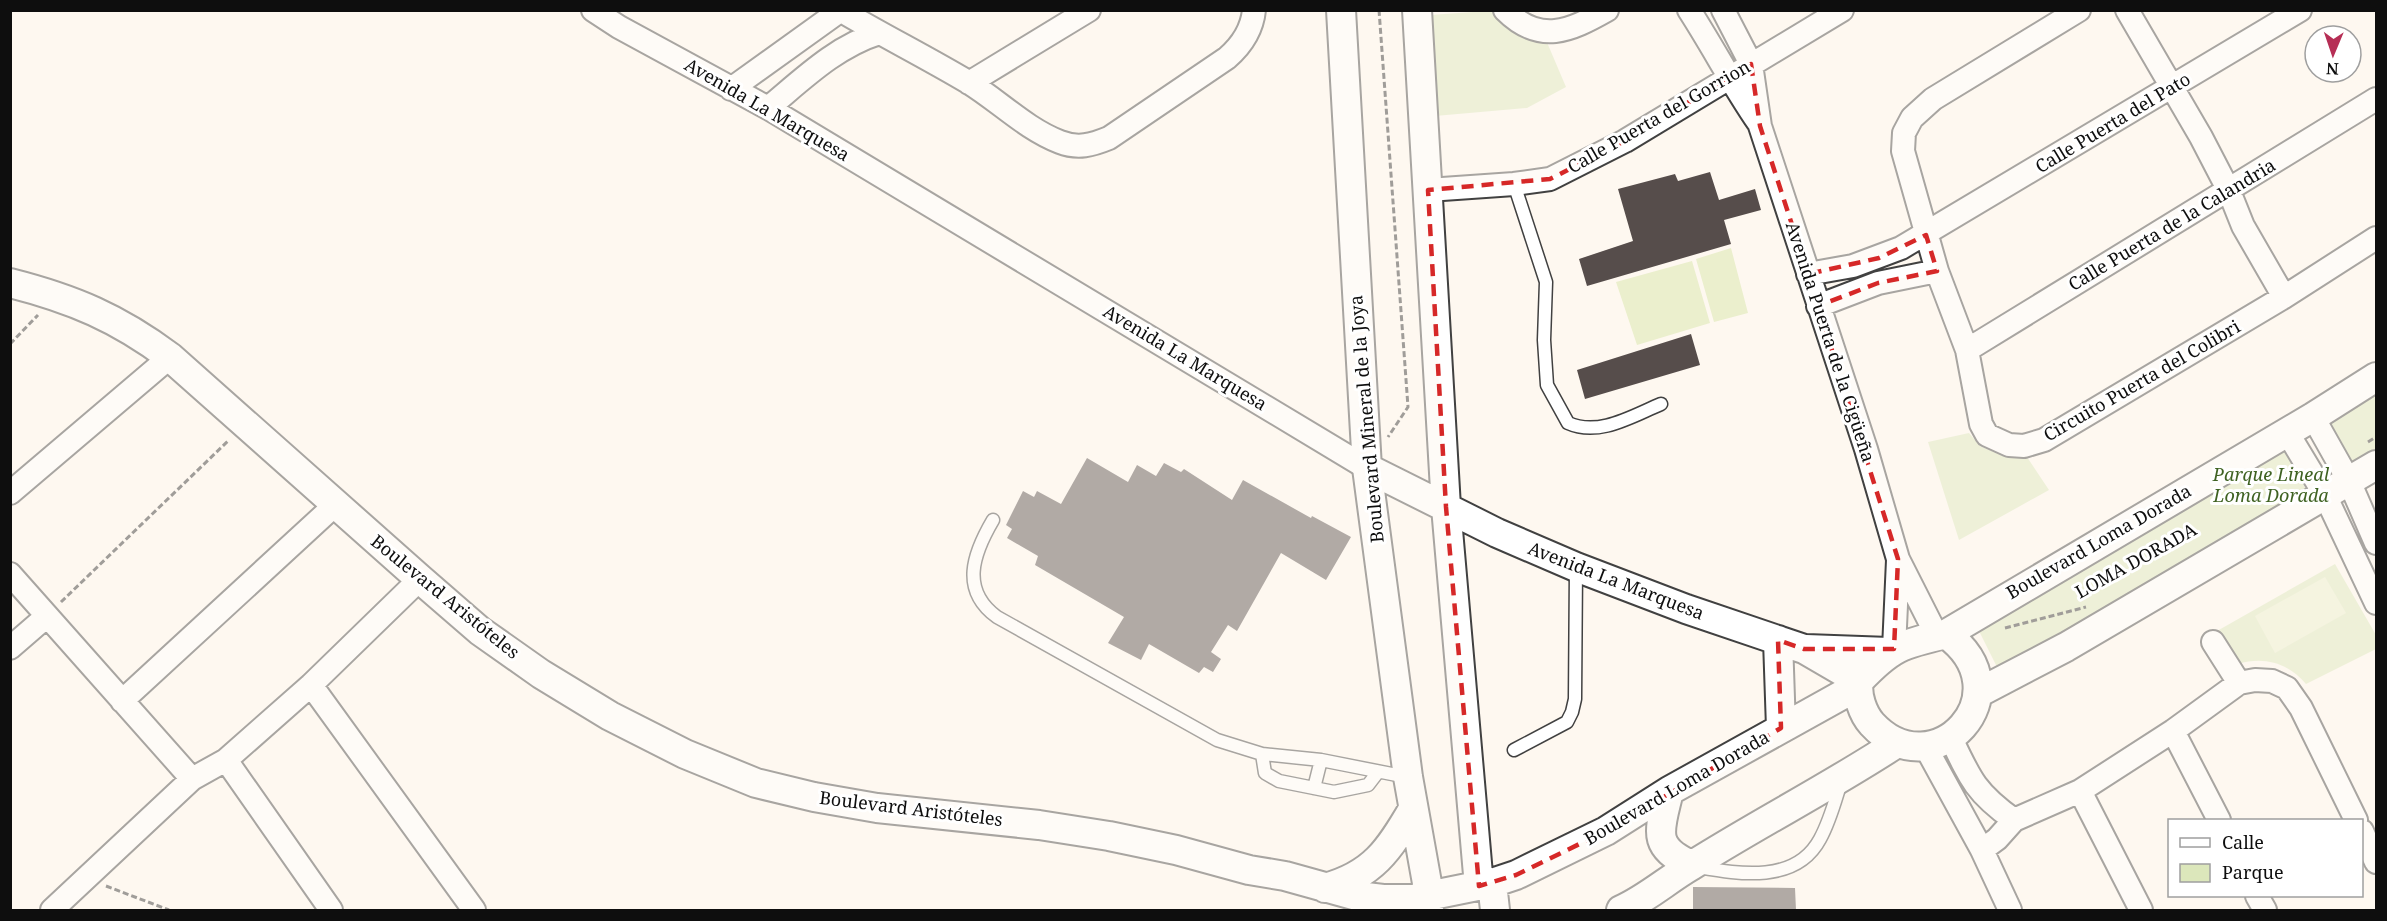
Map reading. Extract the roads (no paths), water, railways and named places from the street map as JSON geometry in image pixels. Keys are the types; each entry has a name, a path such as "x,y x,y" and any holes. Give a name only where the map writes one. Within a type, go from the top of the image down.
{"street":[{"name":"Avenida La Marquesa","path":"593,10 619,27 768,108 1368,468 1497,533 1576,567 1747,631 1791,644 1892,650"},
{"path":"969,83 1089,10"},
{"path":"732,89 840,11 969,83 1039,132 1077,147 1091,145 1108,138 1227,58 1239,48 1247,35 1254,10"},
{"name":"Boulevard Mineral de la Joya","path":"1341,10 1368,468 1408,777 1429,903"},
{"path":"1417,10 1446,507 1489,893"},
{"path":"1505,10 1520,24 1538,30 1556,31 1575,28 1607,10"},
{"name":"Avenida Puerta de la Cigüeña","path":"1689,10 1728,78 1760,126"},
{"name":"Avenida Puerta de la Cigüeña","path":"1723,10 1751,63 1760,126 1866,449 1898,559 1942,635"},
{"name":"Calle Puerta del Gorrion","path":"1428,190 1550,179 1625,141 1842,10"},
{"name":"Circuito Puerta del Colibri","path":"2079,10 1933,99 1912,118 1904,133 1903,151 1926,235 1967,350 1975,400 1981,424 1987,435 2009,445 2024,446 2044,440 2284,297 2376,238"},
{"path":"2127,10 2201,137 2229,191 2243,226 2284,297"},
{"name":"Calle Puerta del Pato","path":"1926,235 2300,10"},
{"path":"768,108 827,59 861,39 879,33"},
{"name":"Calle Puerta de la Calandria","path":"1967,350 2376,99"},
{"path":"1808,274 1853,266 1880,258 1926,235"},
{"path":"1818,306 1878,283 1937,271"},
{"name":"Boulevard Aristóteles","path":"10,283 57,295 143,337 170,357 480,631 541,674 610,716 685,754 756,783 814,798 877,808 953,814 1109,836 1176,850 1249,870 1285,876 1328,899 1358,896 1429,903"},
{"path":"10,493 170,357"},
{"name":"Boulevard Loma Dorada","path":"1942,635 2313,417 2376,377"},
{"path":"2313,417 2338,480 2376,603"},
{"path":"2287,432 2338,480 2376,543"},
{"path":"1978,693 2066,647 2338,480 2376,465"},
{"path":"122,700 335,505"},
{"name":"Avenida Puerta de la Cigüeña","path":"1892,650 1898,559"},
{"path":"10,574 192,778"},
{"path":"52,910 192,778 226,760 311,685 420,579"},
{"path":"10,648 47,616"},
{"path":"1942,635 1960,644 1971,659 1977,675 1978,693 1969,718 1964,726 1938,742 1911,746 1897,743 1881,734 1869,720 1861,704 1859,683 1892,650 1916,640 1942,635"},
{"path":"2213,642 2239,683"},
{"name":"Avenida La Marquesa","path":"1791,644 1859,683"},
{"path":"1781,728 1791,644"},
{"path":"1982,850 1997,839 2014,820 2080,791 2173,731 2239,683 2255,680 2272,681 2287,688 2301,708 2356,819"},
{"name":"Boulevard Loma Dorada","path":"1429,903 1489,893 1516,875 1606,831 1669,791 1859,683"},
{"path":"311,685 474,910"},
{"path":"2173,731 2218,819"},
{"path":"1938,742 1988,802 2014,820"},
{"path":"1938,742 1982,850 2010,910"},
{"path":"1621,910 1634,904 1691,866 1842,779 1897,743"},
{"path":"226,760 331,910"},
{"path":"1669,791 1661,835 1663,845 1673,857 1691,866"},
{"path":"2080,791 2140,910"},
{"path":"1328,899 1346,882 1379,859 1392,845 1413,809"},
{"path":"2363,835 2376,862"}],"lane":[{"path":"1514,184 1546,282 1544,340 1547,384 1568,423 1588,429 1604,427 1661,404"},
{"path":"993,520 979,545 973,587 987,610 1207,735 1262,754 1321,760 1408,777"},
{"path":"1514,750 1567,722 1572,712 1575,699 1576,567"},
{"path":"1262,754 1265,772 1268,776 1279,781 1334,792 1350,791 1368,785 1378,772"},
{"path":"1314,788 1321,760"},
{"path":"1691,866 1734,873 1764,874 1785,868 1804,858 1819,842 1842,779"}],"park label":[{"name":"Parque Lineal Loma Dorada","path":"2271,485"}]}
